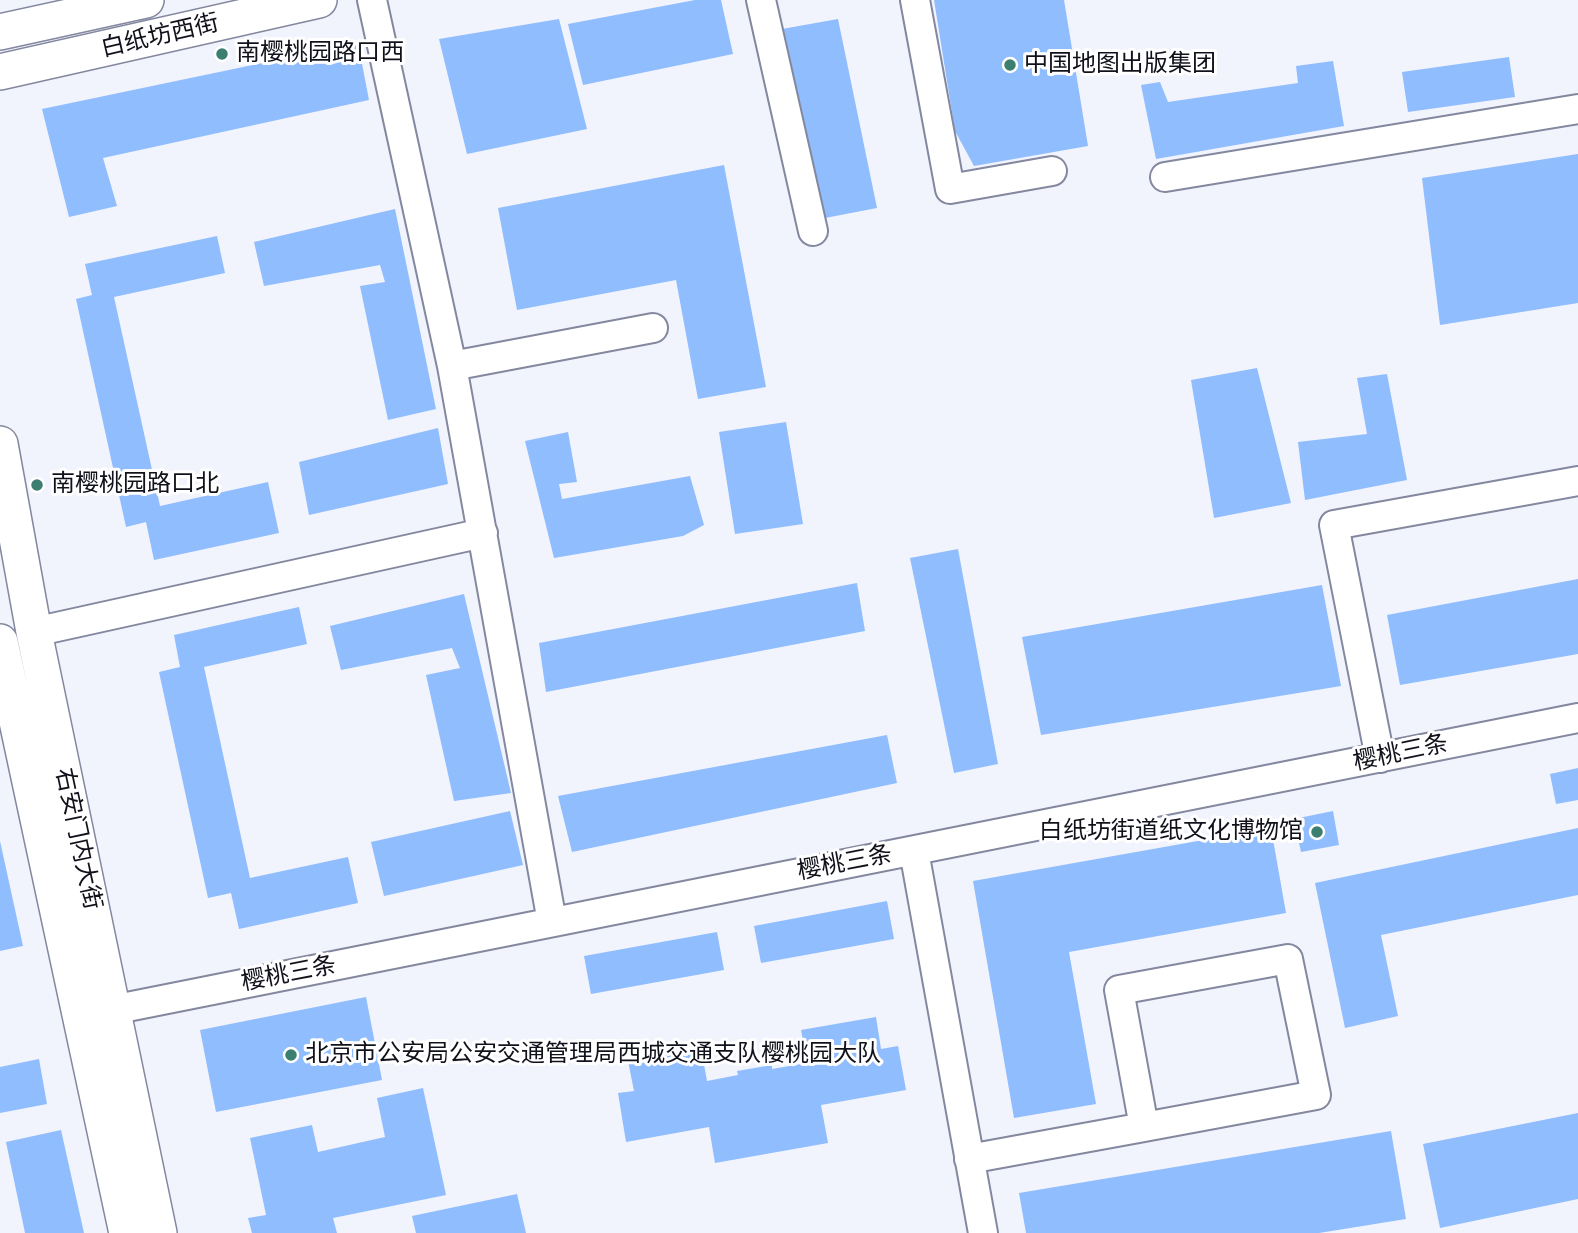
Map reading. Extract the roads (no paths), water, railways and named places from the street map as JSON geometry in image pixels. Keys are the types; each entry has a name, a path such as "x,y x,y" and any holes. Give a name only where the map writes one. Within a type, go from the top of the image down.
{"main road":[{"name":"白纸坊西街","path":"0,33 146,0"},
{"name":"白纸坊西街","path":"0,72 319,0"},
{"name":"右安门内大街","path":"0,443 97,1014 127,1233"},
{"name":"右安门内大街","path":"0,642 97,1014 159,1233"}],"street":[{"path":"372,0 452,366 552,922"},
{"path":"761,0 813,231"},
{"path":"915,0 950,189 1052,171"},
{"path":"1165,177 1578,108"},
{"path":"452,366 653,328"},
{"path":"1380,758 1334,525 1578,481"},
{"path":"34,632 483,533"},
{"name":"樱桃三条","path":"97,1014 1578,718"},
{"path":"914,851 983,1233"},
{"path":"970,1159 1144,1127 1316,1095 1288,959 1119,990 1144,1127"}],"place":[{"name":"南樱桃园路口西","path":"222,54"},
{"name":"中国地图出版集团","path":"1010,65"},
{"name":"南樱桃园路口北","path":"37,485"},
{"name":"白纸坊街道纸文化博物馆","path":"1317,832"},
{"name":"北京市公安局公安交通管理局西城交通支队樱桃园大队","path":"291,1055"}]}
